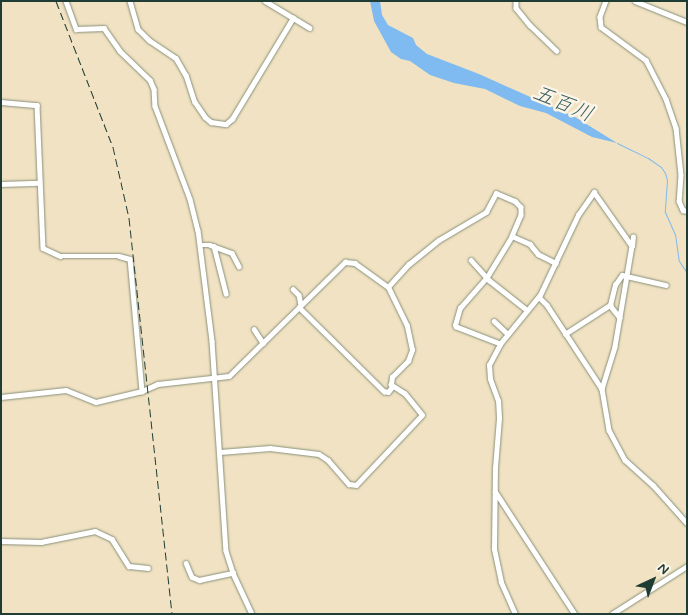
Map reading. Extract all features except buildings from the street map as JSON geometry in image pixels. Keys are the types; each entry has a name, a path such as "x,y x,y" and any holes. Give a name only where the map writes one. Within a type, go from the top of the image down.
{"street":[{"path":"66,1 77,30 106,29 120,51 152,83 155,106 190,199 200,245 214,379 226,551 233,573 252,614"},
{"path":"130,1 138,30 149,40 176,58 186,75 195,102 205,117 211,122 226,124 232,119 293,18"},
{"path":"265,1 310,28"},
{"path":"516,1 516,8 530,25 557,51"},
{"path":"606,1 600,17 600,27 646,60 666,99 676,128 681,175 680,205 687,211"},
{"path":"635,1 687,22"},
{"path":"1,102 37,105 41,244 44,248 60,256 119,256 130,259 142,391"},
{"path":"1,184 39,183"},
{"path":"515,614 501,582 496,564 494,490 499,408 489,370 491,360 500,344 526,310 539,297 578,214 594,192 632,246"},
{"path":"388,287 410,264 439,240 489,210 496,193 516,201 521,207 521,215 512,236 487,278 460,308 456,326 500,344"},
{"path":"512,236 532,246 541,256 556,263"},
{"path":"633,237 615,347 602,389 608,430 623,457 687,523"},
{"path":"200,245 214,246 232,253 239,266"},
{"path":"214,246 226,293"},
{"path":"471,260 487,278 526,310"},
{"path":"1,396 66,390 96,402 142,391 158,384 214,379 232,374 300,306 347,261 355,263 388,287 406,326 412,350 408,361 392,377 392,387 388,392 384,391 300,306 299,295 294,289"},
{"path":"565,334 610,305 617,280 622,275 666,285"},
{"path":"539,297 547,305 602,389"},
{"path":"610,305 620,318"},
{"path":"494,321 508,334"},
{"path":"254,329 263,343"},
{"path":"220,452 270,448 319,454 328,460 354,486 421,417 421,413 405,394 392,387"},
{"path":"494,490 575,614"},
{"path":"1,541 41,542 95,531 112,539 129,566 148,568"},
{"path":"186,563 192,577 199,580 233,573"},
{"path":"612,614 687,566"}],"water":[{"path":"370,1 380,1 382,15 388,25 413,38 416,45 427,54 479,74 575,117 617,143 592,137 546,113 520,106 485,89 454,83 430,75 410,61 401,59 391,52 374,21"}],"waterway":[{"name":"五百川","path":"617,143 648,158 661,167 665,173 667,180 665,212 675,234 679,261 687,273"}],"railway":[{"path":"56,1 113,147 129,218 172,614"}]}
